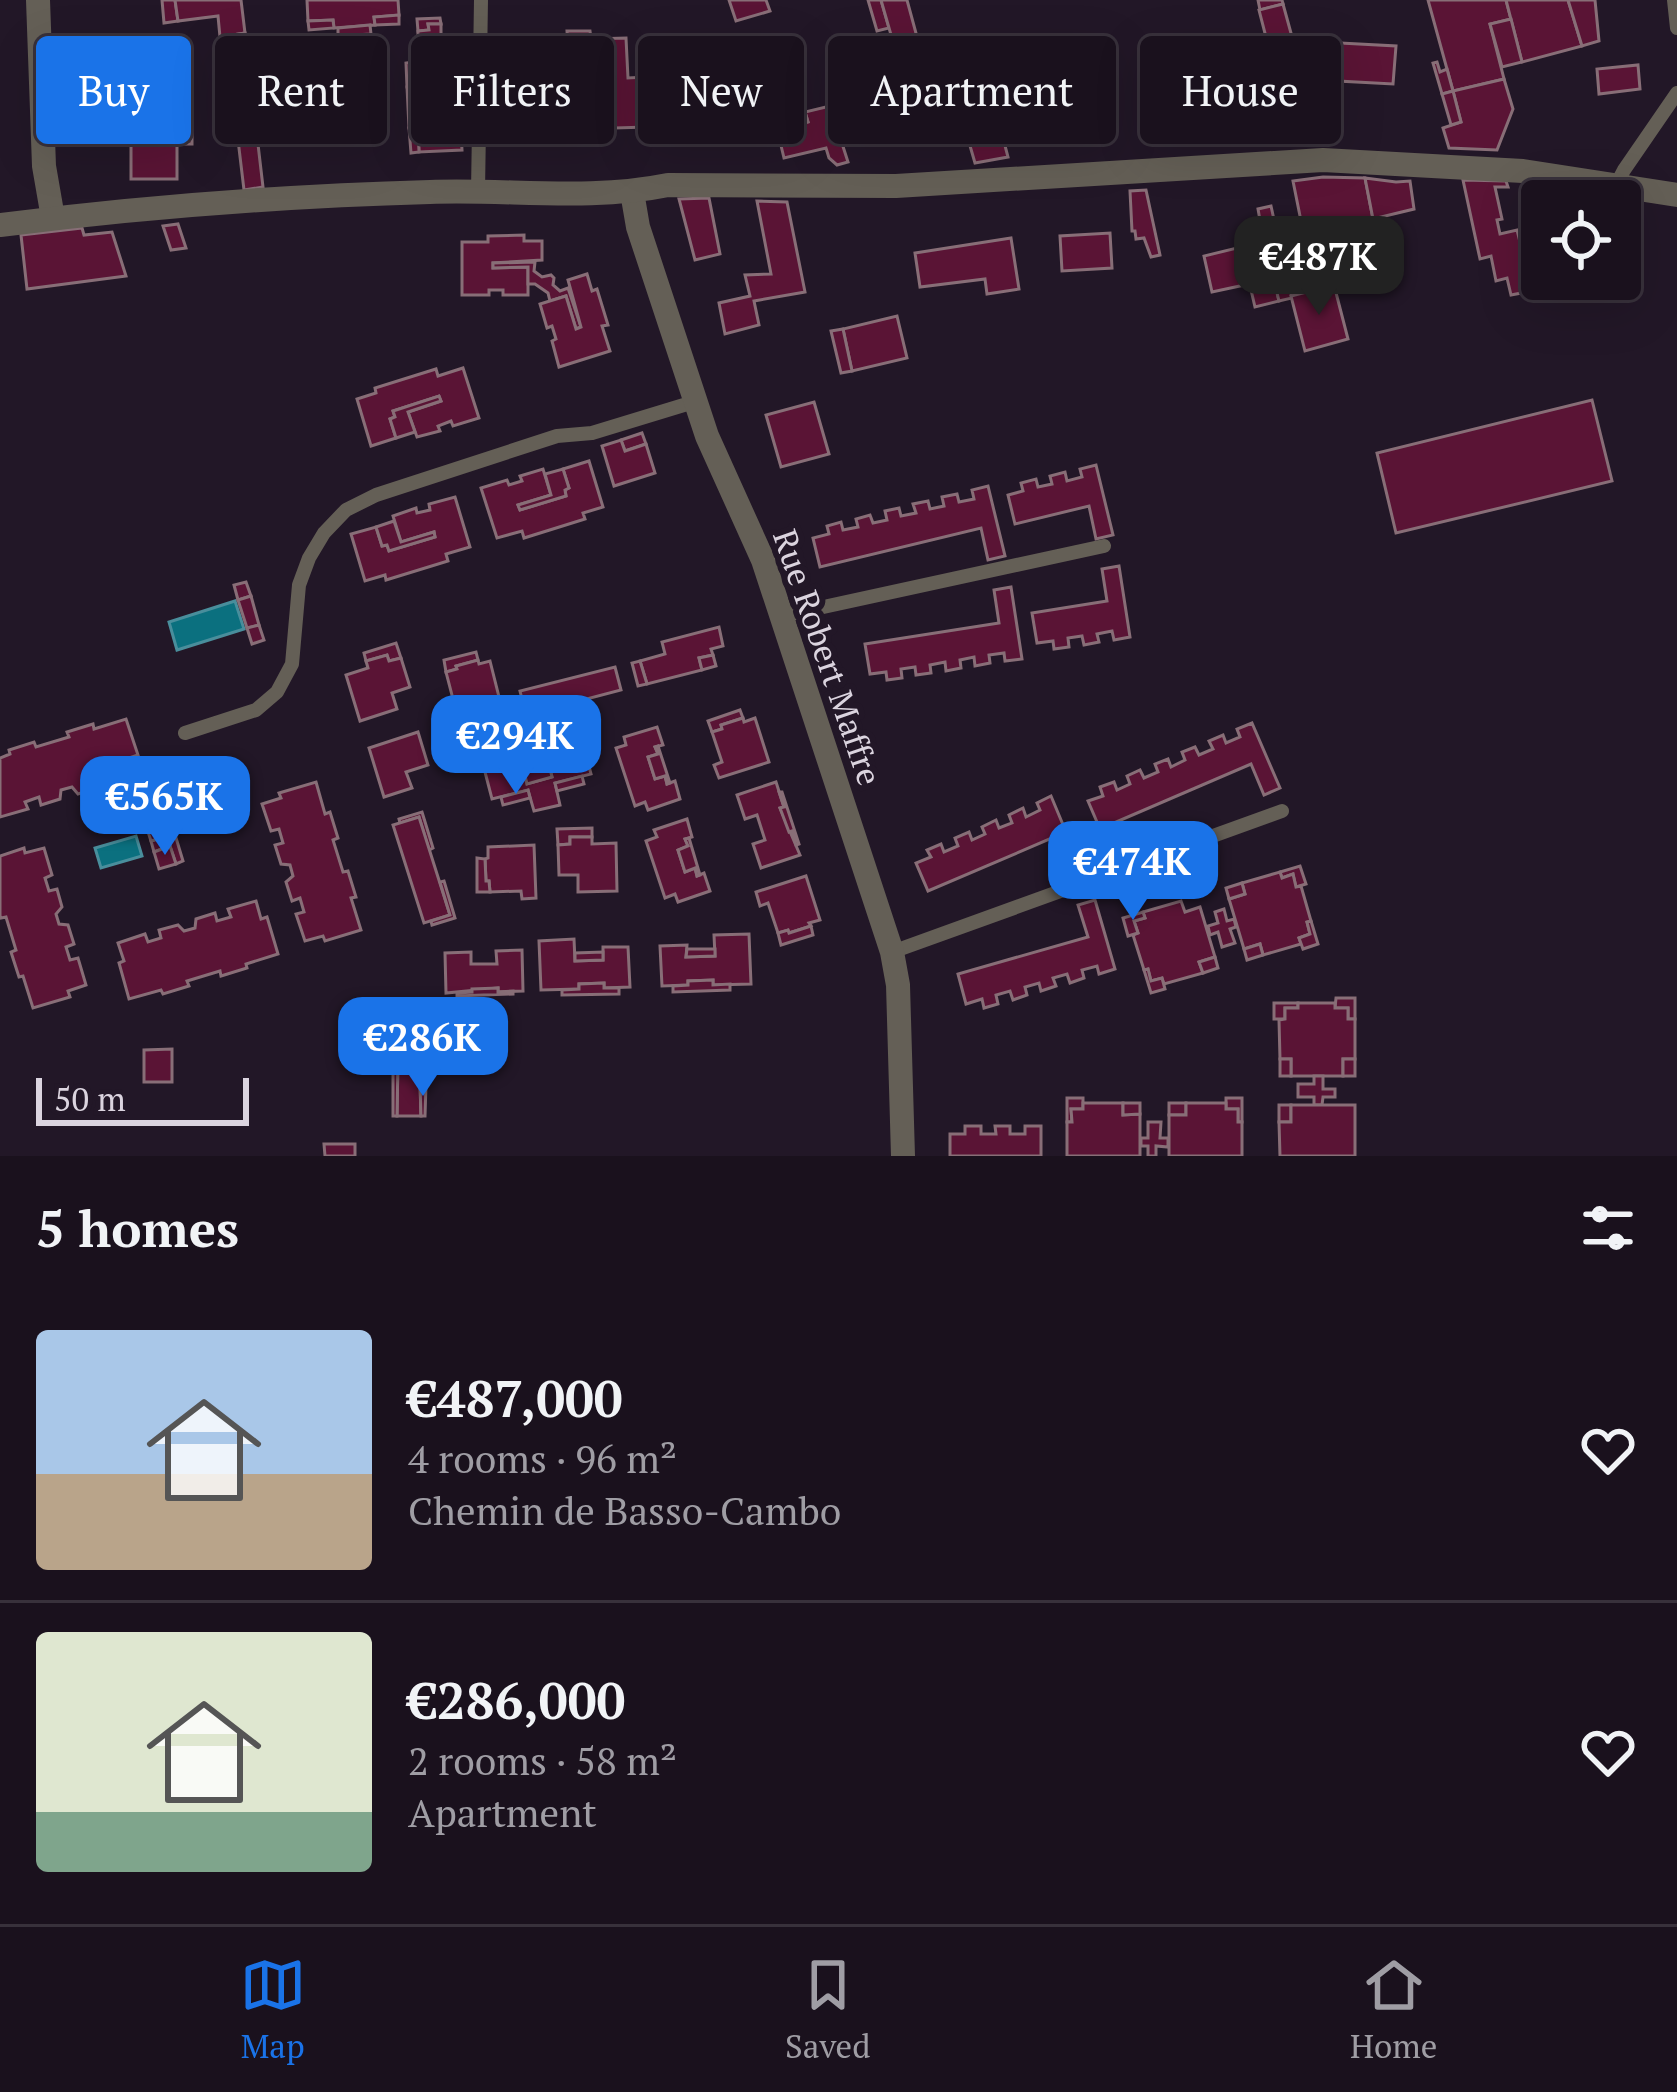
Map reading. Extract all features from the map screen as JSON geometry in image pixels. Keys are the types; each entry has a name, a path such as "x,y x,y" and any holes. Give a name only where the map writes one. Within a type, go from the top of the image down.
{"street":[{"path":"38,0 44,166 53,218"},
{"path":"0,225 100,212 345,195 632,192 668,185 896,186 1323,160 1523,171 1572,180"},
{"path":"1641,191 1677,195"},
{"name":"Rue Robert Maffre","path":"632,192 638,226 707,436 764,560 892,952 898,985 904,1156"}],"lane":[{"path":"478,191 481,0"},
{"path":"1674,0 1677,28"},
{"path":"1619,180 1677,93"},
{"path":"185,733 256,710 277,692 292,664 299,585 309,558 346,510 376,495 557,436 592,433 697,401"},
{"path":"782,616 1104,546"},
{"path":"892,952 1282,811"}],"water":[{"path":"1362,244 1371,244 1378,258 1380,271 1375,281 1366,281 1361,271"},
{"path":"235,601 244,629 177,650 169,622"},
{"path":"136,836 142,856 101,868 95,848"}],"building":[{"path":"162,0 175,0 178,21 164,23"},
{"path":"175,0 241,0 245,33 220,36 218,16 178,21"},
{"path":"307,0 398,0 399,15 374,17 375,25 334,28 333,20 308,21"},
{"path":"729,0 766,0 770,11 736,21"},
{"path":"868,0 881,0 889,28 877,31"},
{"path":"881,0 907,0 917,36 891,36"},
{"path":"1258,0 1282,0 1283,4 1260,10"},
{"path":"1428,0 1506,0 1511,19 1490,24 1504,79 1453,91"},
{"path":"1506,0 1568,0 1582,46 1522,62"},
{"path":"1568,0 1595,0 1599,41 1582,46"},
{"path":"1283,4 1292,36 1266,36 1259,10"},
{"path":"399,15 399,24 375,25 374,17"},
{"path":"440,18 441,24 428,24 429,30 418,31 417,19"},
{"path":"1511,19 1522,62 1502,67 1490,24"},
{"path":"333,20 334,28 309,30 308,21"},
{"path":"428,24 441,24 441,36 418,36 418,31 429,30"},
{"path":"370,25 371,34 338,36 338,28"},
{"path":"567,31 590,31 591,36 567,36"},
{"path":"614,38 626,38 628,78 638,77 638,127 615,128"},
{"path":"1341,43 1396,46 1393,84 1341,81"},
{"path":"411,62 411,87 407,87 406,63"},
{"path":"1437,62 1440,72 1447,69 1453,91 1442,94 1433,63"},
{"path":"1638,65 1640,89 1599,94 1597,69"},
{"path":"1504,79 1513,109 1497,150 1449,148 1443,128 1461,122 1453,91"},
{"path":"407,87 411,87 411,128 409,128"},
{"path":"1453,91 1461,122 1451,125 1442,94"},
{"path":"828,106 828,144 842,144 848,162 837,165 826,148 784,158 781,144 804,144 805,112"},
{"path":"409,128 411,144 419,144 419,152 411,153"},
{"path":"131,144 177,144 177,179 131,179"},
{"path":"238,144 258,144 263,187 244,190"},
{"path":"419,144 462,144 462,150 419,152"},
{"path":"969,144 1005,144 1008,157 975,163"},
{"path":"1365,178 1373,219 1303,231 1293,181"},
{"path":"1365,178 1410,181 1414,209 1373,219"},
{"path":"1463,180 1506,181 1508,187 1495,187 1502,219 1497,220 1500,234 1517,230 1521,293 1511,295 1507,278 1496,281 1491,256 1480,259"},
{"path":"1146,190 1160,255 1151,257 1144,238 1136,239 1132,231 1130,191"},
{"path":"709,198 720,254 695,260 679,199"},
{"path":"757,201 787,202 805,292 754,301 759,325 725,334 719,303 750,296 745,275 771,274"},
{"path":"1271,206 1284,265 1271,268 1265,243 1257,245 1252,228 1261,226 1258,209"},
{"path":"178,224 186,248 171,250 163,226"},
{"path":"82,228 84,235 112,232 126,276 27,289 21,235"},
{"path":"1110,233 1112,268 1062,271 1060,236"},
{"path":"524,235 524,241 542,241 542,260 493,263 493,268 528,267 528,295 489,290 489,295 462,295 462,242"},
{"path":"1011,238 1019,289 987,294 985,279 920,287 915,253"},
{"path":"1265,243 1279,301 1255,307 1241,247"},
{"path":"1241,247 1249,284 1212,292 1204,256"},
{"path":"535,262 534,271 542,277 551,275 560,291 568,288 581,327 576,329 566,296 550,301 548,293 528,284 528,267 493,268 493,263"},
{"path":"1284,265 1292,298 1279,301 1271,268"},
{"path":"587,274 608,325 602,326 610,351 559,367 552,341 556,339 552,326 547,328 540,304 566,296 576,329 581,327 568,280"},
{"path":"1334,285 1348,339 1305,351 1291,296"},
{"path":"897,316 907,358 852,371 843,329"},
{"path":"843,329 852,371 841,373 831,331"},
{"path":"463,368 479,418 453,426 451,421 438,426 440,431 417,437 408,412 441,401 439,396 393,411 395,417 390,419 396,438 371,446 357,399 376,393 375,388 436,369 438,376"},
{"path":"439,396 441,401 408,412 415,432 396,438 390,419 395,417 393,411"},
{"path":"1592,400 1612,481 1396,533 1377,453"},
{"path":"814,402 829,454 781,467 766,415"},
{"path":"642,433 646,444 625,451 621,440"},
{"path":"621,440 625,451 646,444 655,473 614,486 602,446"},
{"path":"589,461 603,507 583,513 585,519 524,538 522,531 497,538 481,488 507,480 509,485 543,469 551,495 518,505 520,510 566,496 569,488 563,469"},
{"path":"1096,465 1113,535 1096,539 1089,506 1015,524 1008,495 1023,491 1021,483 1036,479 1038,487 1052,484 1050,476 1065,472 1067,481 1082,477 1080,469"},
{"path":"563,469 569,488 566,496 520,510 518,505 551,495 545,474"},
{"path":"988,486 1005,556 988,560 981,528 820,567 813,538 829,534 827,526 841,522 843,530 858,527 856,519 870,515 873,523 887,520 885,511 899,508 901,516 916,513 913,504 928,501 930,509 944,506 942,497 957,494 959,502 974,499 972,490"},
{"path":"455,497 470,547 446,554 448,561 386,580 385,575 365,581 351,534 376,527 382,546 387,545 389,551 435,537 434,532 401,542 393,516 416,508 417,513 430,510 429,504"},
{"path":"394,521 401,542 434,532 435,537 389,551 387,545 382,546 376,527"},
{"path":"1119,566 1130,637 1114,640 1112,631 1097,634 1099,642 1084,645 1082,636 1068,638 1069,647 1054,649 1053,641 1037,643 1032,613 1107,601 1102,569"},
{"path":"246,582 251,596 238,600 234,585"},
{"path":"1011,587 1022,659 1005,661 1004,653 989,655 990,663 975,666 974,657 960,660 961,668 946,671 945,662 930,665 931,673 916,675 915,667 901,669 902,678 887,680 886,672 870,674 865,644 999,623 994,590"},
{"path":"251,596 259,625 247,628 238,600"},
{"path":"259,625 264,640 252,644 247,628"},
{"path":"719,627 723,646 699,658 702,670 647,684 640,661 665,654 662,642"},
{"path":"396,643 401,658 389,661 387,655 366,661 364,653"},
{"path":"476,652 478,660 446,672 444,660"},
{"path":"387,655 389,661 401,658 410,687 392,693 397,709 360,721 346,675 368,668 366,661"},
{"path":"713,655 716,666 702,670 699,658"},
{"path":"478,660 479,664 490,661 501,705 450,718 446,705 454,703 446,672"},
{"path":"640,661 647,684 638,686 632,663"},
{"path":"615,667 621,690 526,715 520,691"},
{"path":"740,710 743,718 712,732 708,721"},
{"path":"743,718 744,722 755,718 769,762 719,778 714,765 722,762 712,732"},
{"path":"126,719 138,755 132,757 138,775 111,784 108,776 94,780 97,788 78,794 72,787 61,790 60,799 41,805 39,797 25,802 28,809 0,817 0,758 10,754 9,750 34,742 36,747 69,737 67,732"},
{"path":"1252,723 1280,788 1264,795 1251,764 1100,829 1088,801 1103,796 1100,787 1114,782 1117,790 1130,784 1127,776 1140,770 1144,778 1158,772 1155,764 1168,759 1171,767 1185,760 1182,752 1195,747 1199,755 1213,749 1209,741 1223,735 1226,743 1240,737 1237,729"},
{"path":"657,727 663,745 655,747 658,754 648,757 655,779 665,776 667,784 675,781 680,799 648,810 645,802 635,806 616,748 626,745 624,737"},
{"path":"418,732 428,765 406,772 412,788 384,797 369,748"},
{"path":"658,746 667,784 665,776 655,779 648,757 658,754"},
{"path":"584,747 591,774 555,783 560,805 534,811 528,790 492,799 485,772 522,763 527,784 552,777 547,757"},
{"path":"557,750 558,754 547,757 552,777 527,784 522,763 511,766 510,761"},
{"path":"582,776 584,784 557,791 555,783"},
{"path":"316,782 338,838 333,840 343,872 348,871 356,897 351,898 361,930 325,941 323,936 305,941 296,914 304,912 300,898 292,901 286,882 293,876 290,865 281,864 275,845 283,843 279,829 271,831 262,804 281,798 279,793"},
{"path":"776,782 784,807 780,808 800,855 761,868 753,844 765,840 757,815 745,819 737,795"},
{"path":"528,790 530,798 503,805 501,797"},
{"path":"782,792 799,844 789,832"},
{"path":"1051,796 1066,832 928,891 916,863 931,857 927,850 941,844 944,852 958,846 955,838 969,832 972,840 985,834 982,827 996,820 999,828 1012,823 1009,815 1023,808 1026,817 1040,810 1037,803"},
{"path":"167,808 183,861 176,864 170,846 154,852 151,841 167,836 159,810"},
{"path":"159,810 167,836 151,841 143,816"},
{"path":"422,812 433,848 429,850 419,817 400,823 399,819"},
{"path":"419,817 450,915 424,923 393,825"},
{"path":"687,819 692,837 685,839 688,846 678,850 685,872 695,868 697,876 704,873 710,891 678,902 675,894 665,898 646,841 657,837 654,830"},
{"path":"592,828 592,837 570,837 570,844 558,845 557,829"},
{"path":"570,837 592,837 592,844 616,843 617,891 578,892 578,875 559,875 558,845 570,844"},
{"path":"689,838 697,876 695,868 685,872 678,850 688,846 685,839"},
{"path":"534,845 536,898 522,899 521,891 490,892 488,847"},
{"path":"170,846 176,864 159,869 154,852"},
{"path":"24,848 25,853 44,848 52,875 45,878 49,891 57,889 62,907 56,914 59,924 68,925 74,944 66,947 70,960 78,958 86,985 68,991 70,997 33,1008 11,952 16,950 6,917 0,916 0,856"},
{"path":"477,858 485,859 490,892 477,892"},
{"path":"1300,866 1306,884 1296,887 1293,874 1282,878 1280,872"},
{"path":"1280,872 1282,878 1293,874 1296,887 1301,886 1310,934 1299,938 1301,944 1263,955 1260,944 1244,949 1229,899 1245,894 1242,883"},
{"path":"806,876 820,920 778,933 768,903 760,906 756,892"},
{"path":"444,881 455,918 432,925 431,921 450,915 440,882"},
{"path":"1242,883 1245,894 1229,899 1226,888"},
{"path":"1095,900 1115,969 1099,974 1097,966 1082,970 1084,978 1070,983 1067,974 1053,978 1056,986 1041,991 1039,983 1025,987 1027,995 1013,1000 1010,991 996,995 998,1004 984,1008 982,999 966,1004 958,974 1088,937 1078,905"},
{"path":"256,901 261,919 267,917 278,954 221,976 220,971 187,981 189,986 163,994 161,990 129,999 118,943 145,934 148,942 161,938 159,930 178,925 184,931 195,928 196,919 215,913 217,921 231,917 228,909"},
{"path":"1181,901 1185,912 1200,907 1215,957 1199,962 1203,973 1164,984 1162,978 1151,981 1133,935 1138,933 1134,921 1145,918 1143,912"},
{"path":"1224,909 1227,921 1234,919 1236,927 1230,929 1235,943 1222,947 1218,932 1210,935 1208,926 1218,923 1215,912"},
{"path":"1143,912 1145,918 1134,921 1138,933 1128,936 1123,918"},
{"path":"1311,921 1318,944 1303,949 1299,938 1310,934 1307,922"},
{"path":"811,926 813,935 781,945 778,933"},
{"path":"749,934 751,984 713,985 713,980 662,986 660,946 687,945 686,957 715,956 714,935"},
{"path":"574,939 575,961 603,960 603,947 628,947 630,987 604,988 604,983 541,990 539,941"},
{"path":"1260,944 1263,955 1247,960 1244,949"},
{"path":"687,949 715,949 715,956 686,957"},
{"path":"522,950 523,991 498,992 498,988 446,993 445,953 471,952 471,964 497,964 496,951"},
{"path":"603,952 603,960 575,961 575,953"},
{"path":"1215,957 1218,968 1203,973 1199,962"},
{"path":"1148,969 1151,981 1162,978 1165,989 1151,993 1144,970"},
{"path":"713,980 713,985 730,984 730,990 673,992 673,986 688,985 688,981"},
{"path":"604,983 604,988 619,988 619,994 562,995 562,990 579,989 579,984"},
{"path":"498,988 498,992 513,994 457,996 472,989"},
{"path":"1336,998 1355,998 1355,1019 1348,1019 1348,1008 1335,1008"},
{"path":"1274,1003 1298,1003 1298,1008 1285,1008 1285,1019 1274,1019"},
{"path":"1298,1003 1335,1003 1335,1008 1348,1008 1348,1019 1355,1019 1355,1059 1343,1059 1343,1076 1291,1076 1291,1059 1280,1059 1279,1020 1285,1019 1285,1008 1298,1008"},
{"path":"372,1038 387,1038 387,1058 372,1058"},
{"path":"387,1038 438,1038 438,1070 425,1070 426,1084 420,1084 421,1116 397,1116 398,1058 387,1058"},
{"path":"172,1049 172,1082 144,1082 144,1050"},
{"path":"393,1057 398,1058 397,1116 393,1116"},
{"path":"1280,1059 1291,1059 1291,1076 1280,1076"},
{"path":"1343,1059 1355,1059 1355,1076 1343,1076"},
{"path":"1314,1076 1323,1076 1323,1089 1335,1089 1335,1097 1323,1097 1322,1105 1314,1105 1314,1097 1298,1097 1298,1084 1314,1084"},
{"path":"420,1084 426,1084 425,1116 421,1116"},
{"path":"1067,1098 1083,1098 1083,1109 1071,1109 1072,1122 1067,1122"},
{"path":"1226,1098 1242,1098 1242,1122 1238,1122 1238,1109 1226,1109"},
{"path":"1083,1103 1123,1103 1123,1115 1140,1114 1140,1156 1067,1156 1067,1122 1072,1122 1071,1109 1083,1109"},
{"path":"1123,1103 1140,1103 1140,1114 1123,1115"},
{"path":"1169,1103 1186,1103 1186,1115 1169,1115"},
{"path":"1186,1103 1226,1103 1226,1109 1238,1109 1242,1156 1169,1156 1169,1115 1186,1115"},
{"path":"1279,1105 1291,1105 1291,1122 1279,1122"},
{"path":"1291,1105 1355,1105 1355,1156 1280,1156 1279,1122 1291,1122"},
{"path":"1148,1122 1161,1122 1160,1138 1168,1138 1168,1147 1156,1146 1156,1156 1148,1156 1148,1146 1141,1146 1141,1138 1148,1138"},
{"path":"965,1126 981,1126 981,1134 996,1134 995,1126 1010,1126 1010,1134 1025,1134 1025,1126 1041,1126 1041,1156 950,1156 950,1134 965,1134"},
{"path":"324,1144 355,1144 355,1156 325,1156"}]}
